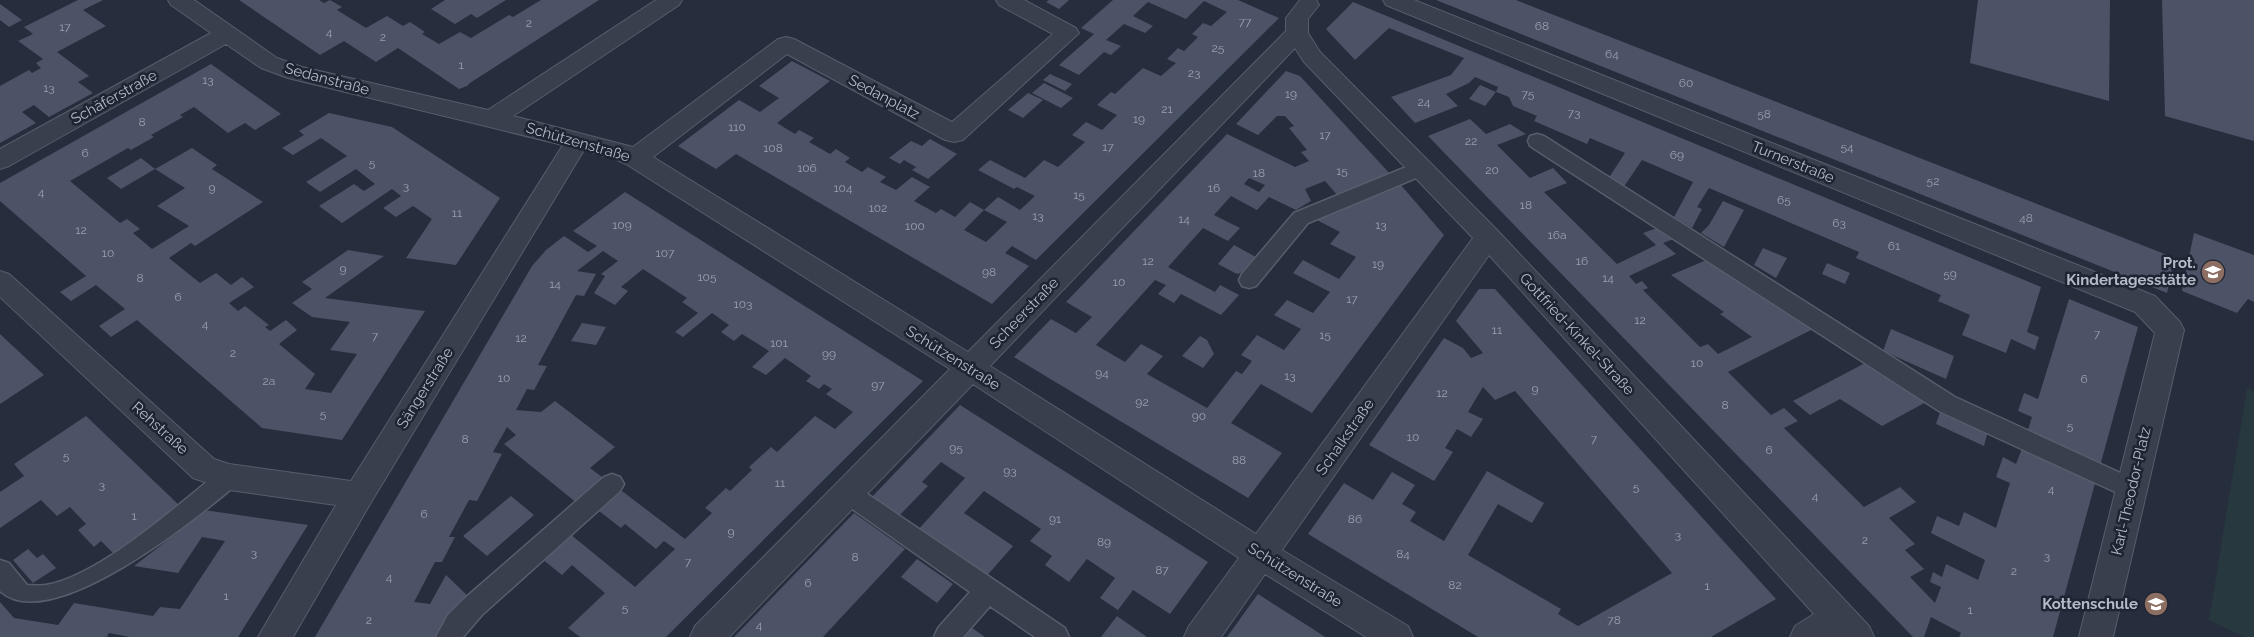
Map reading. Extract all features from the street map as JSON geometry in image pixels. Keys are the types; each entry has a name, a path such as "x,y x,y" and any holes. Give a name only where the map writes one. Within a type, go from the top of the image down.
{"street":[{"name":"Sedanstraße","path":"179,0 270,63 296,74 492,119"},
{"name":"Sedanplatz","path":"635,158 786,44 954,134 1068,33 1007,0"},
{"name":"Turnerstraße","path":"1394,0 2145,304 2170,330 2166,344"},
{"path":"492,119 661,2"},
{"name":"Scheerstraße","path":"707,637 849,494 1297,33 1297,18 1306,2"},
{"name":"Gottfried-Kinkel-Straße","path":"1297,33 1312,57 1488,237 1847,627"},
{"name":"Schäferstraße","path":"0,160 227,34"},
{"name":"Schützenstraße","path":"492,119 578,140 635,158 971,368 1262,555 1396,637"},
{"name":"Sängerstraße","path":"275,637 359,495 578,140"},
{"name":"Schalkstraße","path":"1201,637 1262,555 1488,237"},
{"name":"Rehstraße","path":"0,281 204,469 229,477 359,495"},
{"name":"Karl-Theodor-Platz","path":"2096,637 2166,344"},
{"path":"1806,637 1847,627"}],"lane":[{"path":"1537,141 1947,404 2132,489"},
{"path":"1249,280 1301,218 1421,168"},
{"path":"0,571 22,596 43,599 62,593 96,577 165,530 229,477"},
{"path":"449,637 457,623 612,484"},
{"path":"849,494 1056,637"},
{"path":"947,637 988,590"}],"shaded area":[{"path":"2247,388 2254,391 2254,637 2244,637 2209,620"}],"building":[{"path":"78,0 103,0 83,10 106,26 57,52 89,76 78,82 93,93 49,117 34,105 22,112 36,123 0,143 0,86 29,70 32,73 41,68 36,63 43,59 18,41 33,34 24,27"},
{"path":"239,0 319,0 324,3 330,0 342,7 337,10 366,28 387,16 403,26 410,22 425,32 422,34 439,44 460,32 471,38 509,15 513,17 541,0 599,0 467,86 459,89 398,48 376,62 344,41 320,55"},
{"path":"445,0 506,0 477,18 471,14 455,24 431,9"},
{"path":"1049,0 1069,0 1059,9 1046,2"},
{"path":"1113,0 1238,0 1279,18 1036,260 1012,246 1005,253 1029,266 992,304 736,154 716,169 678,146 739,100 760,112 779,98 759,86 792,61 830,81 777,123 795,134 799,130 814,138 809,142 830,154 836,149 850,158 845,162 862,172 868,167 886,177 880,182 896,190 912,177 930,187 914,201 936,213 941,209 955,217 970,202 984,210 998,197 1020,210 1035,196 1017,187 1014,189 978,170 990,160 1025,178 1044,160 1058,167 1085,142 1072,135 1086,122 1102,130 1117,115 1097,105 1111,92 1115,94 1143,68 1161,76 1176,63 1167,59 1178,48 1184,51 1198,37 1192,34 1203,23 1211,26 1227,12 1204,1 1186,19 1148,2 1133,16 1153,26 1145,33 1124,24 1106,40 1121,46 1111,55 1104,52 1079,75 1059,65 1094,34 1081,28","holes":["984,210 1007,222 986,242 964,230"]},
{"path":"1436,0 1516,0 2175,258 2167,293"},
{"path":"1978,0 2110,0 2109,101 1970,63"},
{"path":"2162,0 2254,0 2254,141 2165,116"},
{"path":"1353,2 2041,287 2027,332 2039,337 2035,350 2011,339 2006,353 1962,335 1970,315 1938,301 1941,295 1856,258 1859,252 1709,188 1697,207 1702,209 1692,228 1674,217 1693,182 1642,160 1623,188 1608,179 1625,153 1590,138 1587,144 1534,121 1537,116 1513,106 1509,97 1496,92 1498,87 1475,77 1469,83 1446,94 1458,106 1415,123 1391,97 1451,75 1464,58 1389,28 1355,60 1326,29"},
{"path":"0,4 22,20 9,27 0,20"},
{"path":"211,64 281,114 255,130 245,123 228,133 194,107 180,115 183,117 151,135 154,137 131,150 128,148 70,181 120,223 127,219 140,229 133,233 152,249 189,226 157,206 185,188 155,169 192,148 217,165 212,169 263,202 195,246 191,243 169,258 200,283 216,273 231,285 242,277 254,287 229,303 238,311 245,306 269,325 265,327 270,331 286,320 297,330 279,344 315,374 305,389 331,393 357,354 330,350 350,322 312,317 292,303 312,289 302,282 348,250 384,256 325,298 425,311 342,440 262,428 137,320 111,337 99,326 125,309 96,285 71,301 60,292 86,276 0,201 0,183"},
{"path":"1286,71 1300,76 1391,175 1338,196 1325,181 1305,189 1311,201 1296,210 1269,197 1257,210 1231,196 1214,215 1240,228 1228,241 1203,228 1168,267 1215,292 1220,285 1239,295 1221,315 1181,294 1174,303 1158,294 1166,285 1155,280 1096,345 1125,362 1141,344 1163,356 1147,374 1207,408 1236,371 1242,374 1252,361 1241,355 1257,335 1284,350 1301,329 1274,315 1287,300 1313,313 1330,292 1293,273 1303,260 1339,279 1356,257 1330,244 1340,232 1315,219 1400,184 1444,235 1312,413 1261,384 1231,423 1282,453 1248,498 1014,357 1051,319 1076,333 1092,317 1066,302 1227,134 1295,167 1309,161 1301,152 1307,150 1289,128 1294,126 1285,116 1277,116 1258,135 1236,124","holes":["1249,178 1265,185 1259,192 1244,184"]},
{"path":"1050,74 1072,84 1065,91 1043,80"},
{"path":"1044,83 1073,98 1061,108 1032,93"},
{"path":"1480,85 1496,92 1485,106 1469,99"},
{"path":"1028,93 1043,100 1023,118 1008,110"},
{"path":"329,113 392,127 500,198 456,265 406,258 432,219 413,206 396,217 383,208 401,196 392,189 342,223 319,206 354,184 364,191 375,184 356,169 320,192 306,182 347,156 321,138 293,155 282,148 304,135 299,131"},
{"path":"1470,119 1486,134 1510,124 1526,134 1497,145 1530,178 1553,168 1567,183 1544,192 1617,264 1656,245 1643,233 1660,227 1676,238 1663,243 1676,254 1629,276 1636,284 1642,281 1648,288 1643,290 1700,347 1708,344 1718,354 1752,337 1720,314 1724,312 1671,275 1709,259 1815,328 1728,372 1771,415 1784,408 1798,421 1784,428 1864,507 1900,487 1916,502 1889,518 1915,544 1905,550 1924,569 1910,577 1935,603 1941,587 1930,582 1933,572 1942,577 1946,564 1978,580 1985,560 1931,533 1937,516 1959,526 1964,512 1996,528 2010,483 1996,477 2003,457 2016,464 2023,446 2096,480 2053,637 1959,637 1961,633 1931,617 1924,637 1913,637 1428,136"},
{"path":"930,139 957,154 928,179 912,170 916,167 904,160 900,164 889,158 911,141 922,146"},
{"path":"141,158 155,169 121,189 107,178"},
{"path":"625,192 923,381 666,637 580,637 568,628 605,593 572,565 562,575 542,559 570,534 635,587 675,549 664,541 656,549 625,524 621,528 599,511 622,491 685,539 712,513 705,508 726,488 730,491 752,470 749,467 771,447 777,452 815,416 835,429 853,412 826,394 832,389 824,384 819,389 806,381 811,376 785,358 766,375 752,367 769,351 742,334 734,341 721,332 729,325 712,313 683,337 675,332 698,313 682,302 687,298 643,269 621,287 628,291 615,305 594,293 605,276 601,274 618,261 603,251 577,271 596,274 584,296 576,295 538,365 547,366 534,390 527,389 516,410 541,412 555,401 615,447 590,468 606,480 578,504 504,444 516,435 507,427 493,452 502,454 477,501 469,500 449,537 455,537 442,562 435,562 414,602 430,604 446,575 470,598 445,619 436,637 315,637 532,266 546,250 564,236 588,252 597,246 573,231"},
{"path":"1723,201 1744,210 1724,247 1701,233 1709,225"},
{"path":"2194,233 2254,255 2254,302 2248,299 2237,313 2182,291"},
{"path":"1234,245 1256,257 1243,272 1237,274 1218,264"},
{"path":"1763,248 1787,258 1776,278 1754,265"},
{"path":"1827,263 1850,273 1845,284 1822,274"},
{"path":"1479,289 1495,289 1776,599 1711,637 1478,637 1308,534 1344,483 1373,500 1392,472 1415,485 1402,504 1416,512 1410,521 1444,541 1487,471 1544,503 1532,523 1498,504 1468,555 1561,609 1558,614 1578,626 1672,573 1515,391 1495,400 1483,387 1468,412 1483,419 1471,437 1457,429 1445,448 1453,452 1434,481 1369,445 1444,338 1463,348 1471,358 1483,353 1456,321"},
{"path":"2069,299 2138,327 2100,466 2027,433 2032,417 2018,411 2024,393 2038,399"},
{"path":"582,323 606,327 596,345 571,341"},
{"path":"1891,329 1954,356 1946,379 1883,351"},
{"path":"0,334 44,375 0,404"},
{"path":"1200,336 1207,340 1214,354 1203,368 1182,356"},
{"path":"1867,362 1928,401 1882,426 1840,399 1810,415 1793,401"},
{"path":"960,405 1208,562 1170,614 1133,590 1118,610 1100,598 1115,578 1087,559 1069,582 1045,565 1052,556 1030,541 1041,529 984,491 964,513 1013,546 984,579 916,532 965,478 941,462 922,482 928,486 896,519 869,500"},
{"path":"1941,409 1988,431 1984,446 1936,424"},
{"path":"86,416 181,507 116,556 101,541 94,547 78,530 86,524 70,507 57,516 41,500 0,528 0,492 24,476 14,464"},
{"path":"511,496 534,515 487,556 463,536"},
{"path":"204,510 308,525 238,637 130,637 109,633 107,637 0,637 0,602 14,618 58,625 74,603 153,616 160,607 180,609 225,541 202,537 178,573 134,566 199,516"},
{"path":"854,513 905,549 823,637 734,637"},
{"path":"28,549 37,558 43,554 56,568 33,583 13,560"},
{"path":"917,559 953,584 937,603 901,577"},
{"path":"1258,594 1313,629 1325,637 1227,637"},
{"path":"1117,616 1147,637 1101,637"},
{"path":"968,625 985,637 958,637"}],"place":[{"name":"Prot. Kindertagesstätte","path":"2213,272"},
{"name":"Kottenschule","path":"2156,604"}]}
